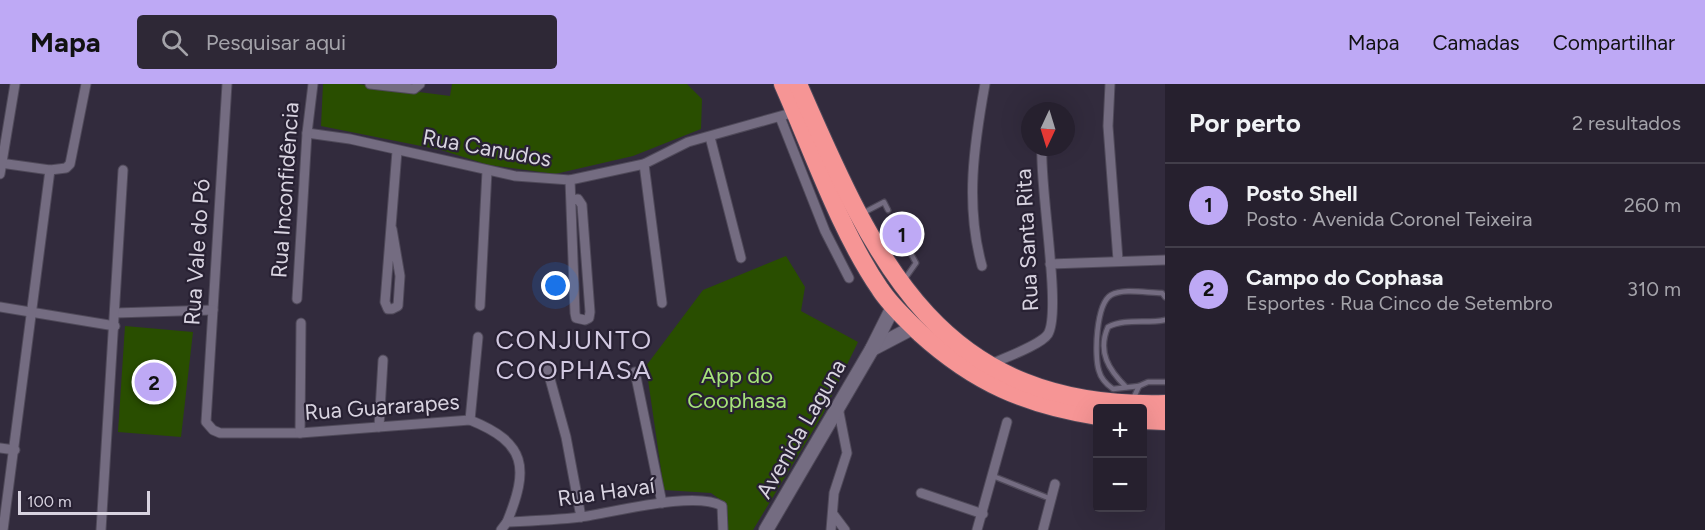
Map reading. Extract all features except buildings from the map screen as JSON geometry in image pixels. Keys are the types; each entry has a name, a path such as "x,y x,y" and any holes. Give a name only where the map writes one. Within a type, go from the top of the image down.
{"highway":[{"path":"783,84 788,115 871,275 893,307 948,358 982,380 1019,397 1059,410 1093,415"},
{"path":"798,84 858,215 901,284 940,328 989,365 1061,394 1132,392 1165,404"},
{"path":"1147,420 1165,421"}],"main road":[{"name":"Avenida Laguna","path":"766,530 872,349 893,307"},
{"name":"Avenida Laguna","path":"872,349 914,327"}],"street":[{"path":"0,174 15,84"},
{"path":"1,163 50,170 66,168 70,164 86,84"},
{"name":"Rua Vale do Pó","path":"206,422 228,84"},
{"name":"Rua Inconfidência","path":"297,299 307,133 313,84"},
{"path":"371,84 417,86"},
{"path":"982,266 975,241 970,205 974,158 985,84"},
{"path":"1110,84 1108,126 1118,260"},
{"path":"788,115 825,231 849,278"},
{"name":"Rua Canudos","path":"307,133 487,171 536,179 574,180 644,164 673,148 788,115"},
{"path":"710,136 741,258"},
{"path":"392,229 400,276 398,306 388,309 385,302 397,151"},
{"name":"Rua Santa Rita","path":"989,365 1047,337 1051,326 1050,264 1043,156"},
{"path":"644,164 662,303"},
{"path":"3,530 50,170"},
{"path":"101,530 123,170"},
{"path":"480,306 487,171"},
{"path":"574,180 573,302 576,318 580,321 590,318 590,312 582,205 575,200"},
{"path":"1050,264 1165,260"},
{"path":"0,307 114,326"},
{"path":"115,314 213,310"},
{"path":"300,434 302,323"},
{"path":"470,420 478,337"},
{"path":"379,427 383,360"},
{"path":"547,368 566,437 581,517"},
{"path":"635,372 662,503"},
{"path":"831,530 834,493 847,453 838,407"},
{"name":"Rua Guararapes","path":"206,422 213,430 220,433 300,434 470,420 493,429 508,440 518,454 521,477 504,526"},
{"path":"977,530 1007,422"},
{"path":"0,448 15,450"},
{"path":"1043,530 1055,484"},
{"path":"921,493 982,514"},
{"name":"Rua Havaí","path":"504,526 581,517 662,503 702,502 722,506 723,530"},
{"path":"833,514 845,530"}],"lane":[{"path":"858,215 884,202 888,210"},
{"path":"901,284 916,263 910,252"},
{"path":"1165,297 1162,293 1122,292 1110,296 1102,304 1096,349 1098,370 1104,382 1113,389 1132,392 1148,382 1165,382"},
{"path":"1132,392 1110,372 1106,363 1104,340 1108,327 1127,322 1152,323 1165,320"},
{"path":"993,476 1051,499"}],"green space":[{"path":"323,84 357,84 450,96 452,84 687,84 702,99 701,129 633,156 555,174 489,165 441,150 321,126"},
{"name":"App do Coophasa","path":"786,256 805,287 801,311 858,342 823,414 753,530 726,530 725,503 711,493 664,490 646,366 703,290"},
{"path":"125,326 193,332 181,437 118,432"}],"place":[{"name":"Posto Shell","path":"902,234"},
{"name":"Campo do Cophasa","path":"154,382"}],"district":[{"name":"CONJUNTO COOPHASA","path":"574,355"}]}
